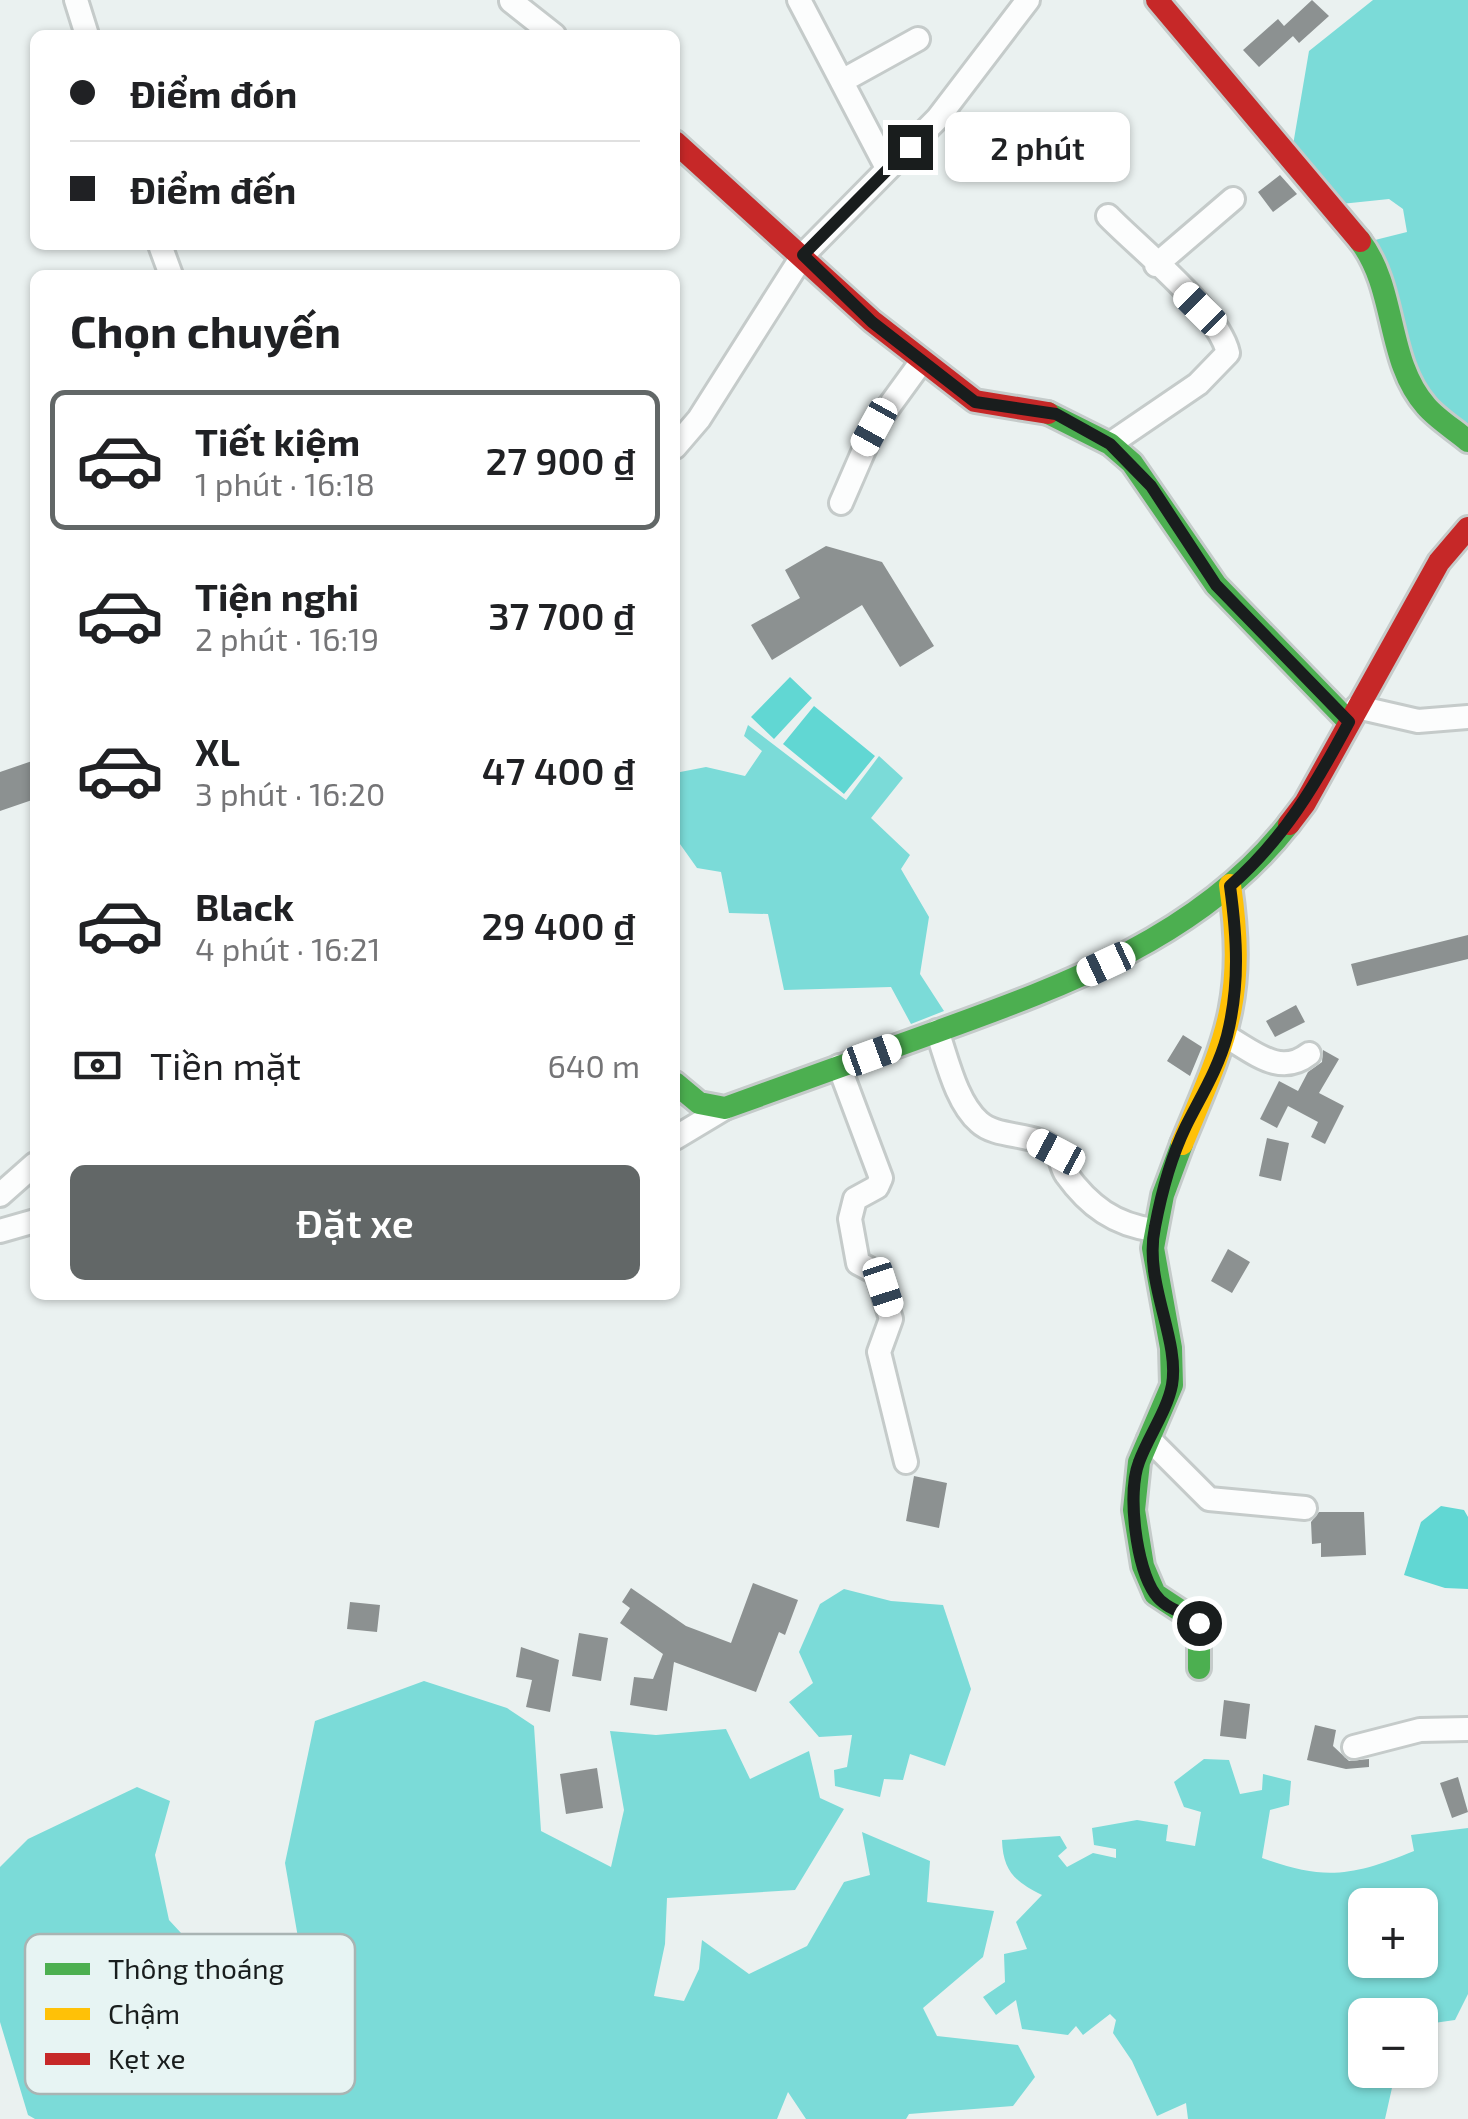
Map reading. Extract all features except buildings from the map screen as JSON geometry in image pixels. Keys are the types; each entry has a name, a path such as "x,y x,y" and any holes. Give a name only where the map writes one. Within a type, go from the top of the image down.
{"street":[{"path":"76,0 85,30"},
{"path":"799,0 887,168"},
{"path":"680,441 700,418 803,255 938,118 1028,0"},
{"path":"511,1 548,30"},
{"path":"1169,4 1364,245 1382,279 1406,372 1425,406 1468,441"},
{"path":"842,82 918,40"},
{"path":"680,146 922,362 975,402 1056,414 1110,444 1151,486 1216,585 1353,715 1418,720 1468,717"},
{"path":"1156,265 1233,199"},
{"path":"1108,216 1218,331 1228,353 1198,384 1110,444"},
{"path":"841,502 874,427 922,362"},
{"path":"680,1135 725,1108 1046,992 1136,949 1230,886 1260,860 1305,803 1439,562 1468,528"},
{"path":"1199,1668 1199,1623 1164,1604 1153,1592 1136,1532 1132,1498 1137,1466 1172,1385 1172,1361 1153,1280 1154,1230 1184,1130 1213,1076 1227,1037 1238,975 1230,886"},
{"path":"937,1031 965,1102 980,1124 1030,1138 1056,1152 1068,1176 1105,1215 1118,1224 1154,1230"},
{"path":"1227,1037 1279,1066 1292,1065 1309,1054"},
{"path":"839,1066 880,1178 877,1187 855,1199 850,1219 858,1263 877,1273 890,1308 891,1324 880,1352 906,1462"},
{"path":"680,1087 698,1103 725,1108"},
{"path":"0,1196 30,1169"},
{"path":"0,1231 30,1222"},
{"path":"1148,1439 1209,1500 1305,1508"},
{"path":"1354,1747 1420,1730 1468,1729"}],"shaded area":[{"path":"1373,0 1468,0 1468,425 1433,396 1416,366 1375,240 1407,232 1403,209 1389,199 1341,204 1293,145 1309,51"},
{"path":"790,677 812,698 774,739 751,717"},
{"path":"814,706 875,756 844,794 783,744"},
{"path":"748,725 846,800 879,756 903,778 871,818 910,855 901,869 929,917 920,974 944,1011 911,1024 891,987 784,990 768,914 729,913 721,872 697,868 680,844 680,772 706,767 745,776 762,751 744,736"},
{"path":"1441,1506 1464,1510 1468,1517 1468,1589 1445,1588 1404,1575 1421,1522"},
{"path":"844,1589 891,1601 943,1605 971,1689 945,1766 910,1754 903,1780 884,1779 880,1797 835,1786 834,1770 847,1767 852,1735 819,1737 789,1702 813,1683 799,1652 820,1604"},
{"path":"424,1681 507,1708 534,1726 541,1831 611,1867 624,1810 610,1731 656,1735 726,1729 750,1779 809,1751 820,1798 844,1809 795,1890 667,1898 665,1944 654,1996 684,2001 699,1969 702,1940 749,1974 807,1946 844,1882 870,1875 862,1832 930,1861 927,1902 994,1911 983,1957 923,2008 937,2036 1018,2045 1035,2077 1013,2106 909,2114 906,2119 806,2119 788,2092 777,2119 35,2119 28,2115 0,2022 0,1867 28,1839 137,1787 170,1801 155,1855 169,1920 182,1934 25,1934 25,2094 355,2094 355,1934 297,1934 285,1863 315,1721"},
{"path":"1204,1759 1229,1760 1240,1794 1262,1790 1263,1774 1291,1781 1289,1805 1270,1810 1262,1858 1321,1872 1373,1866 1414,1851 1411,1835 1468,1828 1468,1994 1455,2020 1438,2022 1438,1998 1348,1998 1348,2088 1392,2088 1385,2119 1188,2119 1186,2103 1157,2116 1132,2061 1113,2033 1116,2020 1110,2014 1083,2035 1076,2026 1068,2035 1022,2029 1016,2000 996,2015 983,1997 1005,1982 1004,1954 1027,1949 1016,1922 1042,1895 1013,1875 1005,1860 1002,1840 1060,1836 1067,1848 1058,1856 1067,1867 1093,1853 1116,1858 1116,1849 1094,1845 1092,1828 1137,1820 1168,1825 1166,1841 1195,1846 1201,1812 1184,1807 1174,1782"}],"traffic: fast":[{"path":"1360,241 1380,281 1397,347 1413,388 1430,411 1468,441"},
{"path":"1048,413 1110,444 1132,463 1216,585 1349,722"},
{"path":"680,1087 699,1103 725,1108 1080,976 1127,953 1215,898 1289,824"},
{"path":"1182,1144 1163,1195 1153,1248 1171,1348 1172,1385 1139,1462 1134,1510 1143,1566 1155,1594 1199,1623 1199,1668"}],"traffic: slow":[{"path":"1182,1144 1221,1047 1234,991 1235,925 1230,885"}],"traffic: jam":[{"path":"1157,0 1360,241"},
{"path":"680,147 872,321 975,401 1048,413"},
{"path":"1289,824 1305,803 1439,562 1468,528"}],"route":[{"path":"910,147 803,255 872,322 975,402 996,408 1036,408 1056,414 1110,444 1151,486 1216,585 1349,722 1305,803 1260,860 1230,886 1238,975 1227,1037 1213,1076 1184,1130 1154,1230 1153,1280 1172,1361 1172,1385 1137,1466 1132,1498 1136,1532 1153,1592 1164,1604 1199,1623"}]}
